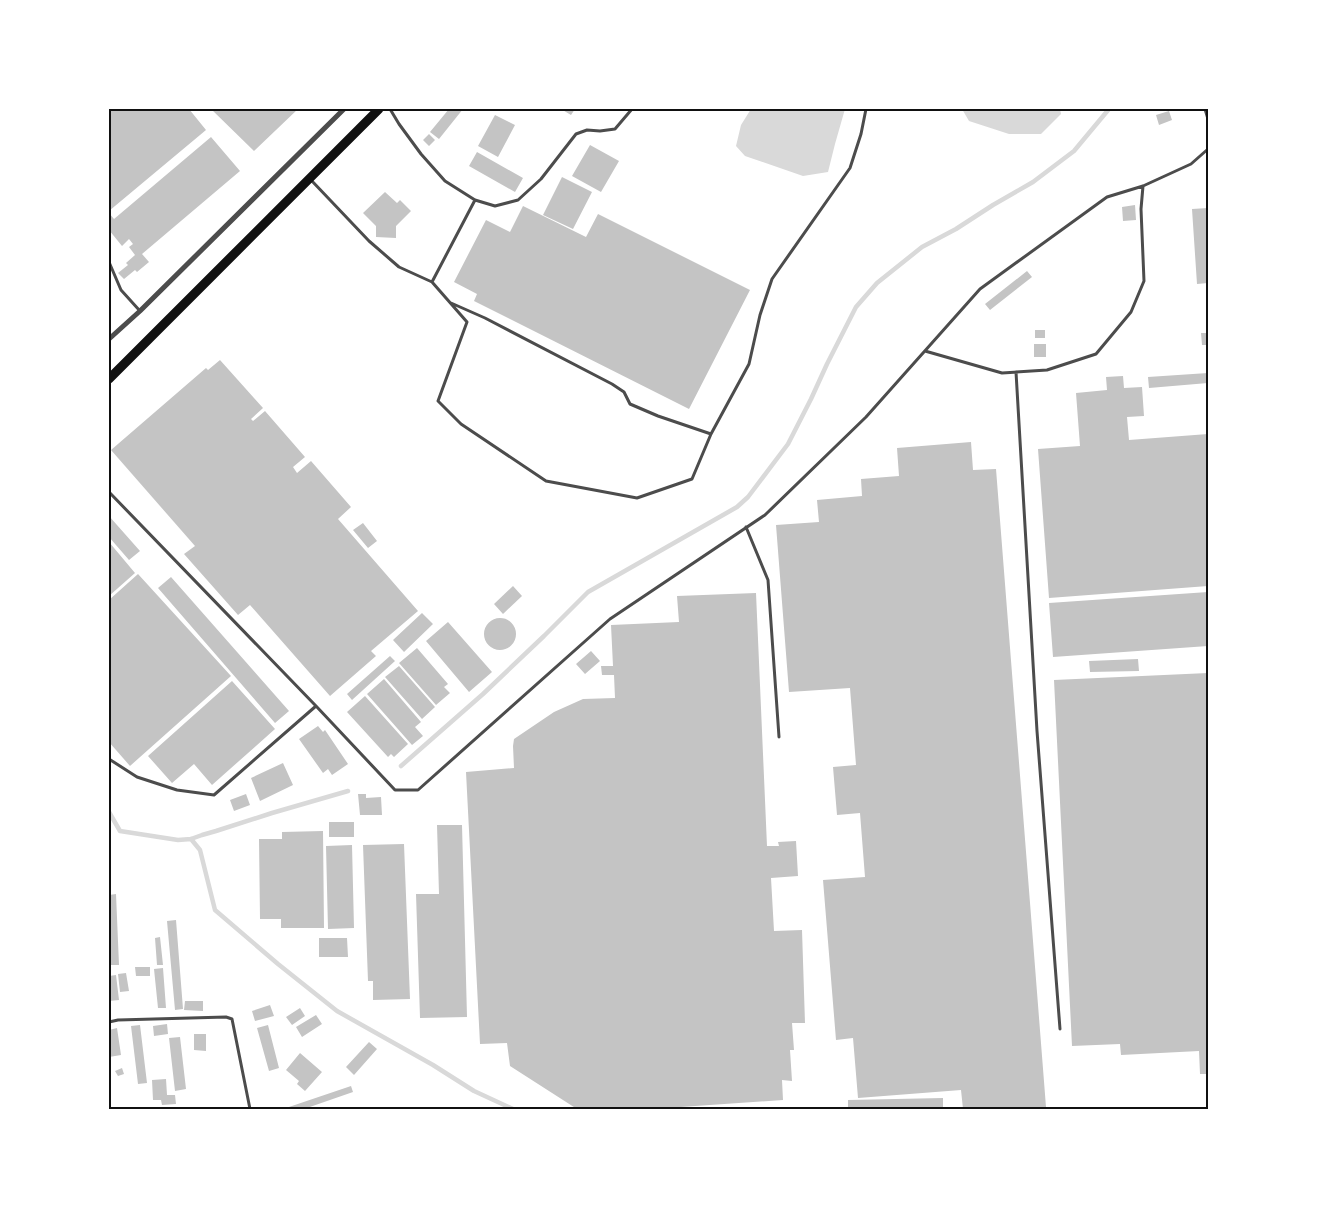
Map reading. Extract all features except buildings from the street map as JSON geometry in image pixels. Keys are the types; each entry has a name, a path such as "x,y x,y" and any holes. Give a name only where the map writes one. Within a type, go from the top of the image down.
{"main road":[{"path":"109,379 378,109"}],"street":[{"path":"109,339 140,311 344,109"}],"lane":[{"path":"390,109 421,154 445,180 475,200 495,206 518,200 541,179 576,134 587,130 615,129 632,109"},
{"path":"310,178 369,241 399,267 432,282 467,322 438,401 461,424 546,481 638,498 692,479 711,434 749,364 760,315 772,279 850,168 861,134 866,109"},
{"path":"1205,109 1208,119"},
{"path":"109,492 316,706 394,790 418,790 610,620 765,515 859,423 980,288 1107,197 1143,186 1191,164 1208,148"},
{"path":"925,351 1002,373 1047,370 1096,354 1131,312 1144,281 1140,209 1143,186"},
{"path":"432,282 475,200"},
{"path":"109,262 121,290 140,311"},
{"path":"449,302 485,318 612,384 624,392 630,404 658,416 711,434"},
{"path":"1016,372 1037,731 1060,1029"},
{"path":"746,527 768,580 778,737"},
{"path":"109,759 137,777 177,790 214,795 316,706"},
{"path":"109,1022 118,1020 217,1017 232,1019 250,1109"}],"shaded area":[{"path":"751,109 845,109 828,172 803,176 745,156 736,146 741,125"},
{"path":"962,109 1060,109 1061,114 1041,134 1009,134 969,121"}],"waterway":[{"path":"401,766 483,694 588,592 737,507 748,497 788,444 856,307 877,283 922,247 956,229 1033,182 1074,151 1109,109"},
{"path":"109,812 120,831 178,840 191,839 348,791"},
{"path":"191,839 200,850 215,910 278,964 337,1011 433,1065 474,1091 513,1109"}]}
